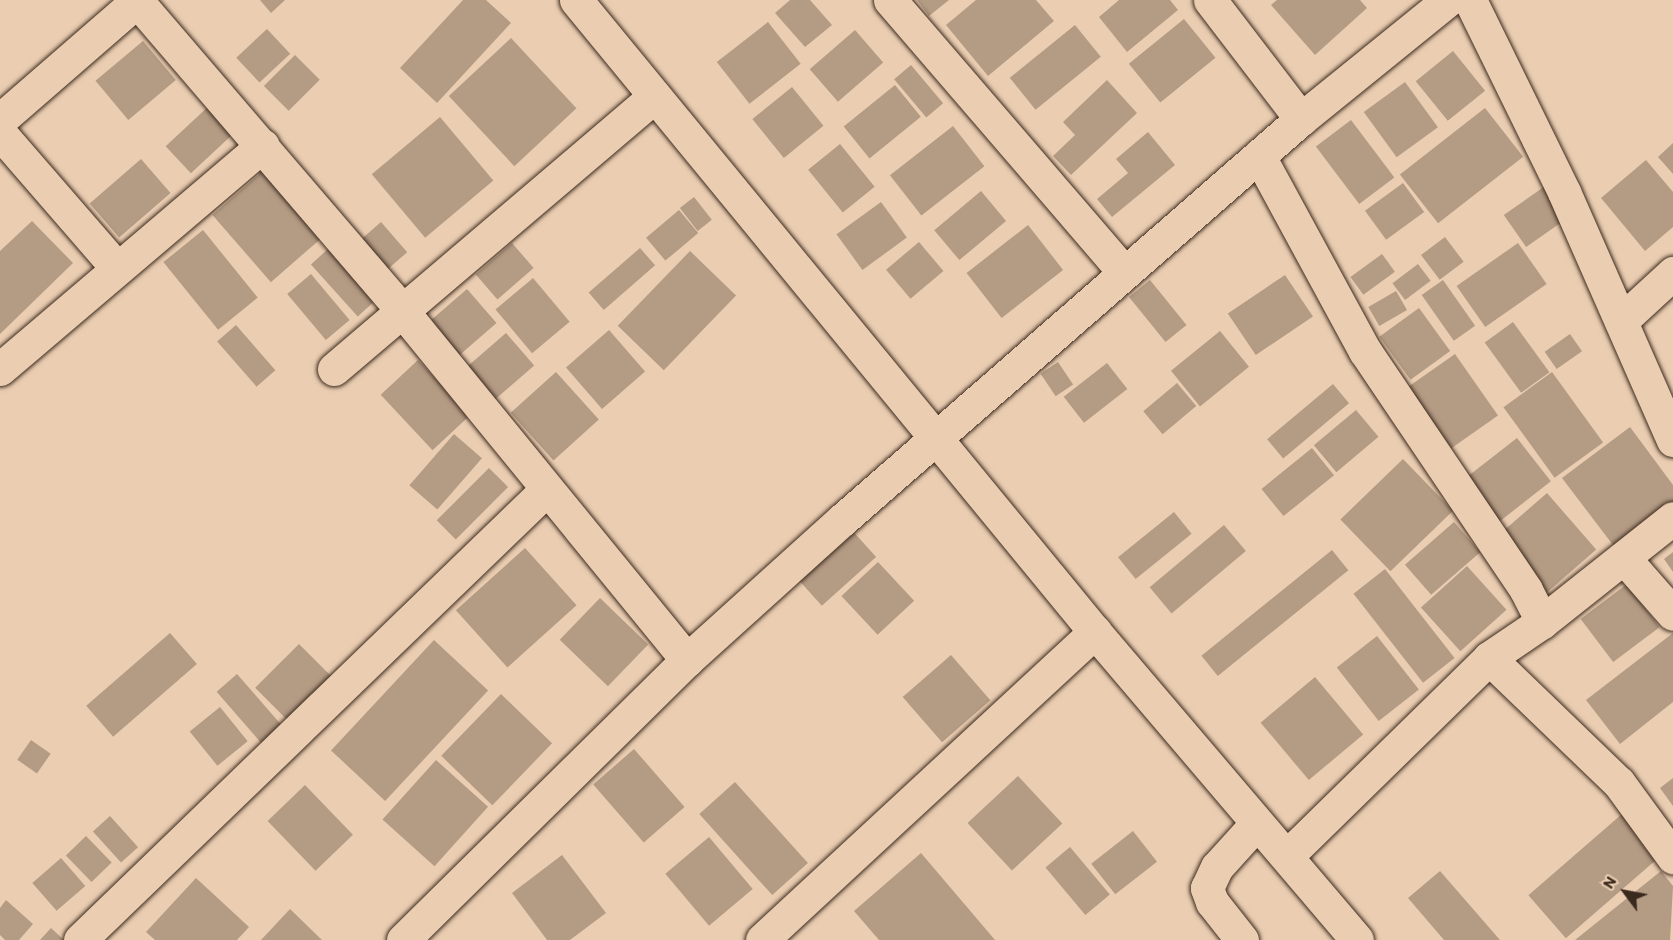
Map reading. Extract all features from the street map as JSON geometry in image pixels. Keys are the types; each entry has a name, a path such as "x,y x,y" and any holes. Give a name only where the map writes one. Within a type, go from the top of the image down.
{"street":[{"path":"576,0 1095,632 1256,824 1287,856 1358,940"},
{"path":"890,0 1124,272"},
{"path":"1210,0 1301,119"},
{"path":"403,940 687,660 1124,272 1301,119 1448,0"},
{"path":"1470,0 1559,182 1621,321 1659,416 1673,440"},
{"path":"0,120 138,1 263,145 404,314 687,660"},
{"path":"334,369 404,314 655,96"},
{"path":"0,133 117,268"},
{"path":"0,369 263,145"},
{"path":"1259,156 1365,351 1526,590 1542,622"},
{"path":"1621,321 1673,273"},
{"path":"80,940 547,489"},
{"path":"1287,856 1489,658 1542,622 1673,518"},
{"path":"1624,558 1673,614"},
{"path":"762,940 1095,632"},
{"path":"1489,658 1619,783 1673,857"},
{"path":"1242,940 1212,902 1207,888 1217,867 1256,824"}],"building":[{"path":"260,0 285,0 271,13"},
{"path":"463,0 486,0 511,23 437,103 400,68"},
{"path":"790,0 810,0 832,25 805,47 775,13"},
{"path":"917,0 949,0 929,16"},
{"path":"976,0 1036,0 1054,21 988,76 946,25"},
{"path":"1119,0 1170,0 1178,10 1127,52 1099,17"},
{"path":"1277,0 1360,0 1367,8 1315,55 1271,5"},
{"path":"1184,19 1215,58 1160,103 1129,64"},
{"path":"768,22 801,64 749,104 717,62"},
{"path":"1075,25 1101,57 1036,110 1010,78"},
{"path":"267,29 290,54 259,83 236,58"},
{"path":"855,30 883,62 838,102 810,69"},
{"path":"511,38 576,108 514,166 449,96"},
{"path":"143,41 176,80 128,120 96,81"},
{"path":"1453,51 1485,91 1448,121 1416,81"},
{"path":"295,55 320,80 289,111 264,86"},
{"path":"911,65 943,103 926,117 894,79"},
{"path":"1107,80 1137,113 1071,175 1053,156 1075,135 1063,122"},
{"path":"1405,82 1438,127 1397,157 1364,112"},
{"path":"895,85 921,117 870,158 844,127"},
{"path":"792,87 823,126 784,158 752,119"},
{"path":"211,104 236,131 191,173 166,146"},
{"path":"1485,108 1523,157 1438,223 1400,174"},
{"path":"440,117 493,181 425,238 372,174"},
{"path":"1351,120 1394,178 1359,204 1316,146"},
{"path":"953,126 984,166 921,215 890,175"},
{"path":"1148,132 1175,165 1112,217 1097,199 1128,173 1116,159"},
{"path":"1673,143 1673,174 1658,157"},
{"path":"840,144 875,187 843,213 808,170"},
{"path":"141,159 171,193 119,238 90,204"},
{"path":"1646,160 1673,192 1673,227 1645,251 1601,198"},
{"path":"263,171 321,238 271,282 212,215"},
{"path":"1403,183 1424,212 1386,240 1365,211"},
{"path":"1548,184 1570,216 1526,247 1504,215"},
{"path":"981,191 1006,221 959,260 934,230"},
{"path":"694,197 712,220 698,231 680,208"},
{"path":"881,202 907,238 862,270 837,234"},
{"path":"679,210 698,233 665,261 646,238"},
{"path":"32,221 73,263 0,334 0,251"},
{"path":"381,222 407,252 388,269 362,238"},
{"path":"1028,225 1063,270 1002,318 967,273"},
{"path":"203,230 258,298 218,330 163,262"},
{"path":"1445,237 1464,262 1440,280 1421,255"},
{"path":"919,242 943,271 910,299 886,270"},
{"path":"512,243 534,268 497,299 476,274"},
{"path":"1518,243 1547,284 1485,327 1457,286"},
{"path":"640,248 655,265 604,310 589,293"},
{"path":"328,249 375,301 358,316 311,264"},
{"path":"690,251 736,295 664,370 618,326"},
{"path":"1382,254 1395,272 1363,295 1350,277"},
{"path":"1418,264 1431,281 1405,300 1392,283"},
{"path":"311,274 350,320 326,340 287,294"},
{"path":"1285,275 1313,316 1256,355 1228,314"},
{"path":"533,278 570,322 532,353 495,309"},
{"path":"1150,280 1187,325 1166,342 1129,297"},
{"path":"1443,280 1475,326 1454,341 1422,295"},
{"path":"467,289 497,323 457,357 428,323"},
{"path":"1396,291 1407,310 1379,326 1368,307"},
{"path":"1419,308 1450,351 1411,380 1379,337"},
{"path":"1513,322 1549,372 1521,393 1485,343"},
{"path":"236,325 275,370 256,387 217,341"},
{"path":"609,330 645,372 602,409 566,367"},
{"path":"1220,331 1249,367 1200,406 1171,371"},
{"path":"506,333 534,365 493,402 464,369"},
{"path":"1570,334 1582,351 1557,369 1545,352"},
{"path":"1455,354 1498,415 1451,448 1408,387"},
{"path":"418,360 470,416 433,450 381,395"},
{"path":"1058,362 1073,384 1056,396 1041,374"},
{"path":"1107,363 1127,389 1084,423 1064,397"},
{"path":"556,372 599,420 553,460 511,413"},
{"path":"1552,372 1603,442 1555,478 1503,407"},
{"path":"1177,383 1196,406 1163,434 1143,411"},
{"path":"1333,384 1349,403 1283,458 1267,439"},
{"path":"1356,410 1378,437 1336,472 1314,445"},
{"path":"1630,427 1673,485 1673,507 1616,549 1562,478"},
{"path":"454,434 482,458 437,510 409,485"},
{"path":"1517,438 1551,481 1496,524 1462,481"},
{"path":"1312,448 1334,475 1284,516 1261,489"},
{"path":"1403,459 1453,511 1390,571 1340,519"},
{"path":"489,468 508,487 456,539 437,520"},
{"path":"1547,493 1596,550 1545,594 1496,538"},
{"path":"1174,512 1192,534 1136,579 1118,557"},
{"path":"1454,522 1480,552 1431,595 1405,565"},
{"path":"1224,525 1246,551 1172,613 1150,587"},
{"path":"850,528 876,557 822,606 796,577"},
{"path":"525,548 577,605 507,667 456,610"},
{"path":"1332,550 1348,570 1218,676 1201,656"},
{"path":"1673,552 1673,572 1664,559"},
{"path":"878,562 914,601 878,635 841,596"},
{"path":"1467,566 1506,610 1460,651 1421,607"},
{"path":"1385,569 1455,658 1423,683 1353,594"},
{"path":"1627,584 1659,627 1613,662 1581,619"},
{"path":"600,598 648,645 608,686 560,640"},
{"path":"170,633 197,664 113,737 86,706"},
{"path":"1673,633 1673,702 1620,744 1586,700"},
{"path":"1377,636 1419,690 1379,721 1337,667"},
{"path":"434,640 488,690 385,801 331,750"},
{"path":"299,644 339,684 295,728 255,688"},
{"path":"951,655 990,700 942,742 903,697"},
{"path":"237,674 289,734 268,751 217,692"},
{"path":"1315,677 1363,734 1309,780 1261,723"},
{"path":"501,694 552,743 492,805 441,756"},
{"path":"220,707 248,741 217,766 190,732"},
{"path":"31,740 51,754 37,773 17,760"},
{"path":"634,749 685,807 644,843 593,784"},
{"path":"436,760 488,807 434,866 382,819"},
{"path":"1018,776 1062,824 1012,871 968,823"},
{"path":"1673,778 1673,806 1660,788"},
{"path":"735,782 808,863 772,895 699,814"},
{"path":"305,785 353,835 316,871 268,821"},
{"path":"1622,814 1659,857 1566,938 1528,895"},
{"path":"110,816 138,847 121,863 93,831"},
{"path":"1133,831 1157,862 1115,894 1091,864"},
{"path":"86,836 112,863 92,882 66,855"},
{"path":"709,837 753,889 709,926 665,874"},
{"path":"1070,847 1110,894 1085,915 1045,868"},
{"path":"921,853 995,940 879,940 854,911"},
{"path":"562,855 606,913 570,940 547,940 512,893"},
{"path":"61,858 85,886 57,911 32,883"},
{"path":"1440,871 1500,940 1444,940 1408,898"},
{"path":"1661,871 1673,886 1670,940 1575,940"},
{"path":"196,878 249,927 237,940 155,940 146,932"},
{"path":"6,900 33,924 19,940 5,940 0,935 0,908"},
{"path":"290,909 322,940 261,940"},
{"path":"51,928 64,940 40,940"}]}
